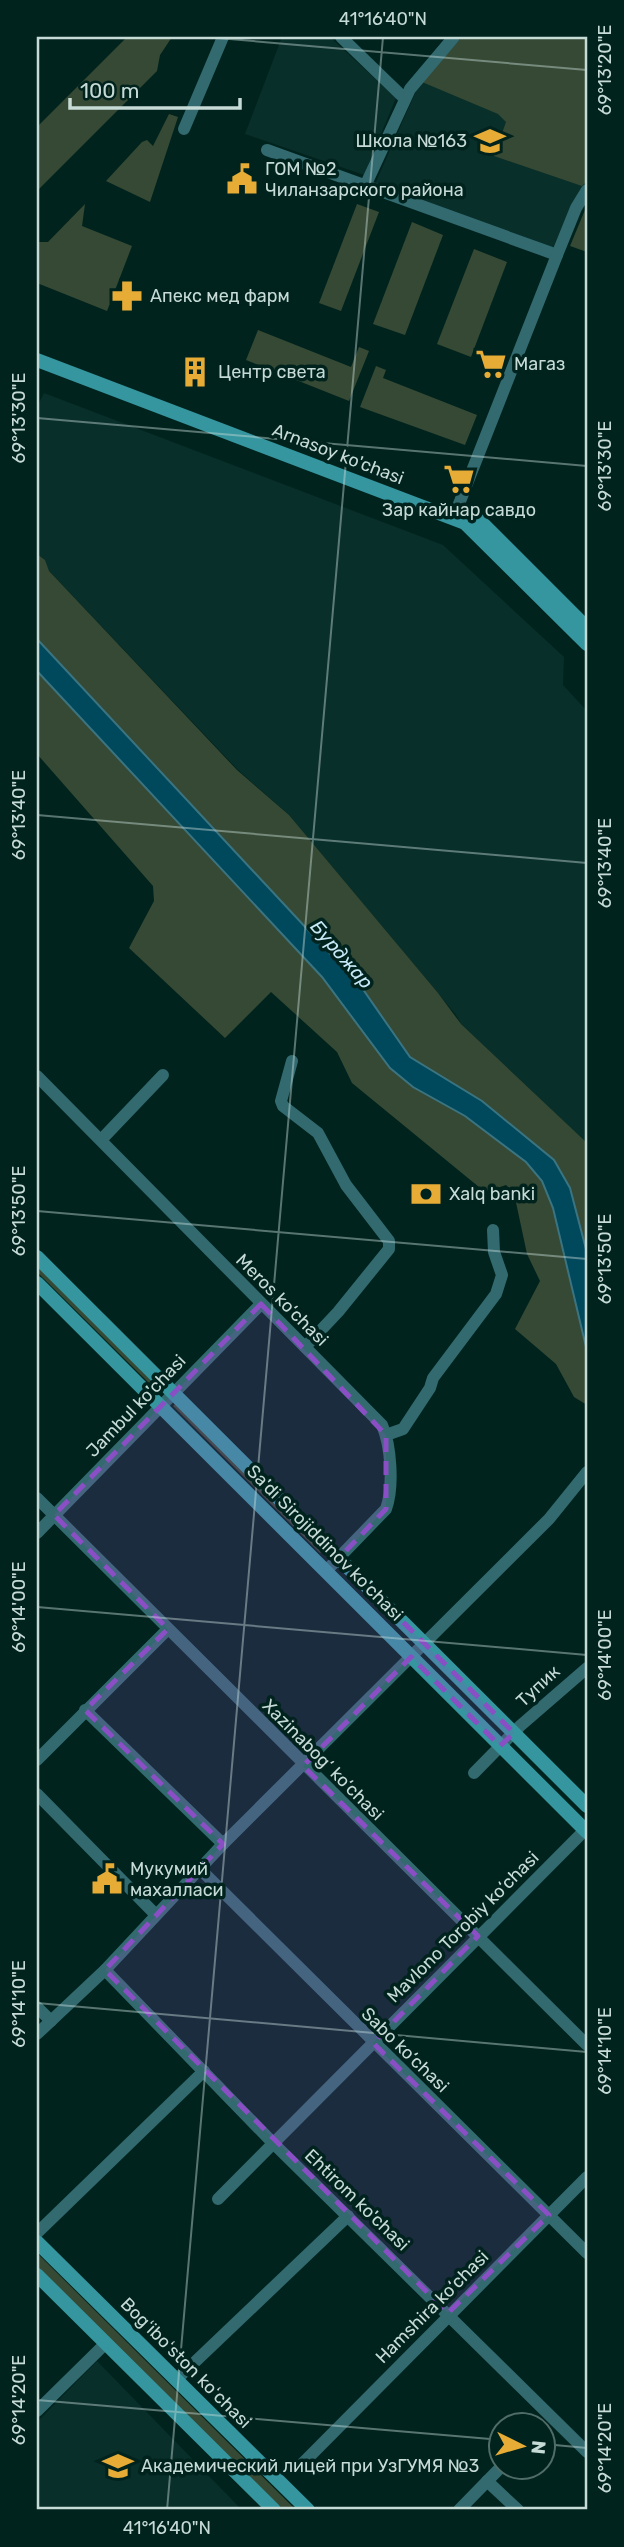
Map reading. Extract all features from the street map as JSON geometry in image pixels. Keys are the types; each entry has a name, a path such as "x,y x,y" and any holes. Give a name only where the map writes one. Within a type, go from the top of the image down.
{"street":[{"path":"184,129 223,37"},
{"path":"341,37 404,98"},
{"path":"366,184 404,98 454,37"},
{"path":"267,150 557,255"},
{"path":"455,514 576,208 587,190"},
{"name":"Arnasoy ko'chasi","path":"37,351 212,421 455,514 480,521 586,636"},
{"name":"Arnasoy ko'chasi","path":"37,360 212,421"},
{"path":"292,1061 281,1101 283,1106 318,1133 345,1185 389,1241 388,1249 360,1287 305,1347"},
{"path":"101,1140 163,1075"},
{"name":"Meros ko‘chasi","path":"37,1076 382,1425 386,1435"},
{"path":"326,1572 386,1508 390,1498 386,1435 403,1429 430,1388 433,1378 496,1294 502,1275 494,1252 493,1230"},
{"name":"Sa'di Sirojiddinov ko'chasi","path":"37,1257 587,1806"},
{"name":"Sa'di Sirojiddinov ko'chasi","path":"37,1283 587,1830"},
{"name":"Jambul ko'chasi","path":"37,1533 261,1304"},
{"path":"37,2034 105,1970 223,1844 549,1519 587,1472"},
{"name":"Xazinabog‘ ko‘chasi","path":"37,1498 303,1766 587,2045"},
{"path":"37,1760 168,1629"},
{"name":"Тупик","path":"474,1773 580,1671 587,1668"},
{"path":"85,1710 223,1844"},
{"path":"37,1794 156,1915"},
{"name":"Mavlono Torobiy ko‘chasi","path":"218,2199 272,2141 587,1830"},
{"name":"Sabo ko‘chasi","path":"200,1869 587,2253"},
{"name":"Ehtirom ko'chasi","path":"105,1970 272,2141 448,2313 536,2410"},
{"path":"37,2007 51,2021"},
{"path":"37,2233 204,2071"},
{"name":"Hamshira ko‘chasi","path":"303,2463 448,2313 587,2177"},
{"path":"176,2380 348,2216"},
{"name":"Bogʻiboʻston koʻchasi","path":"37,2242 307,2510"},
{"path":"37,2275 274,2510"},
{"path":"37,2411 106,2343"},
{"path":"172,2410 189,2393"},
{"name":"Ehtirom ko'chasi","path":"558,2430 587,2452"},
{"path":"459,2510 487,2481 518,2510"}],"highlighted area":[{"path":"261,1304 386,1435 386,1509 339,1558 514,1733 500,1746 411,1657 303,1766 478,1936 373,2043 549,2215 448,2313 105,1970 223,1844 85,1710 168,1629 54,1515"}],"shaded area":[{"path":"282,37 330,37 396,98 364,175 245,134"},
{"name":"Школа №163","path":"462,37 587,37 587,181 571,206 552,250 375,184 416,91"},
{"path":"44,393 443,545 564,657 563,685 587,711 587,1144 461,1024 289,815 238,770 48,570 45,560 37,554 37,407"},
{"name":"Бурджар","path":"37,639 362,988 410,1057 482,1101 554,1160 570,1188 587,1253 587,1351 553,1208 542,1181 526,1162 465,1116 413,1087 390,1068 322,977 37,671"},
{"name":"Академический лицей при УзГУМЯ №3","path":"97,2361 242,2510 37,2510 37,2422"}],"green space":[{"path":"127,37 172,37 160,55 157,71 37,191 37,127"},
{"path":"462,37 587,37 587,181 582,186 494,156 506,122 498,114 422,82"},
{"path":"169,114 178,117 150,202 106,181 142,142 147,140 153,146"},
{"path":"85,204 82,226 132,246 107,311 37,283 37,242 48,242"},
{"path":"357,204 379,212 341,311 319,303"},
{"path":"587,205 587,252 570,246"},
{"path":"412,222 443,235 405,335 373,324"},
{"path":"474,249 507,262 471,357 437,344"},
{"path":"258,330 351,367 359,347 369,351 349,401 246,360"},
{"path":"376,366 386,370 383,378 477,415 465,445 360,407"},
{"path":"37,554 45,560 49,571 237,770 289,815 461,1024 587,1143 587,1405 574,1397 556,1364 515,1329 540,1281 527,1254 514,1193 506,1185 485,1192 352,1083 337,1052 271,992 225,1038 129,948 154,901 153,886 37,754"},
{"path":"37,1264 156,1383 152,1386 37,1272"},
{"path":"177,1402 324,1549 320,1553 173,1406"},
{"path":"37,2253 296,2510 283,2510 37,2267"}],"place":[{"name":"Школа №163","path":"490,141"},
{"name":"ГОМ №2 Чиланзарского района","path":"242,179"},
{"name":"Апекс мед фарм","path":"127,296"},
{"name":"Магаз","path":"491,364"},
{"name":"Центр света","path":"195,372"},
{"name":"Зар кайнар савдо","path":"459,479"},
{"name":"Xalq banki","path":"426,1194"},
{"name":"Мукумий махалласи","path":"107,1879"},
{"name":"Академический лицей при УзГУМЯ №3","path":"118,2466"}]}
